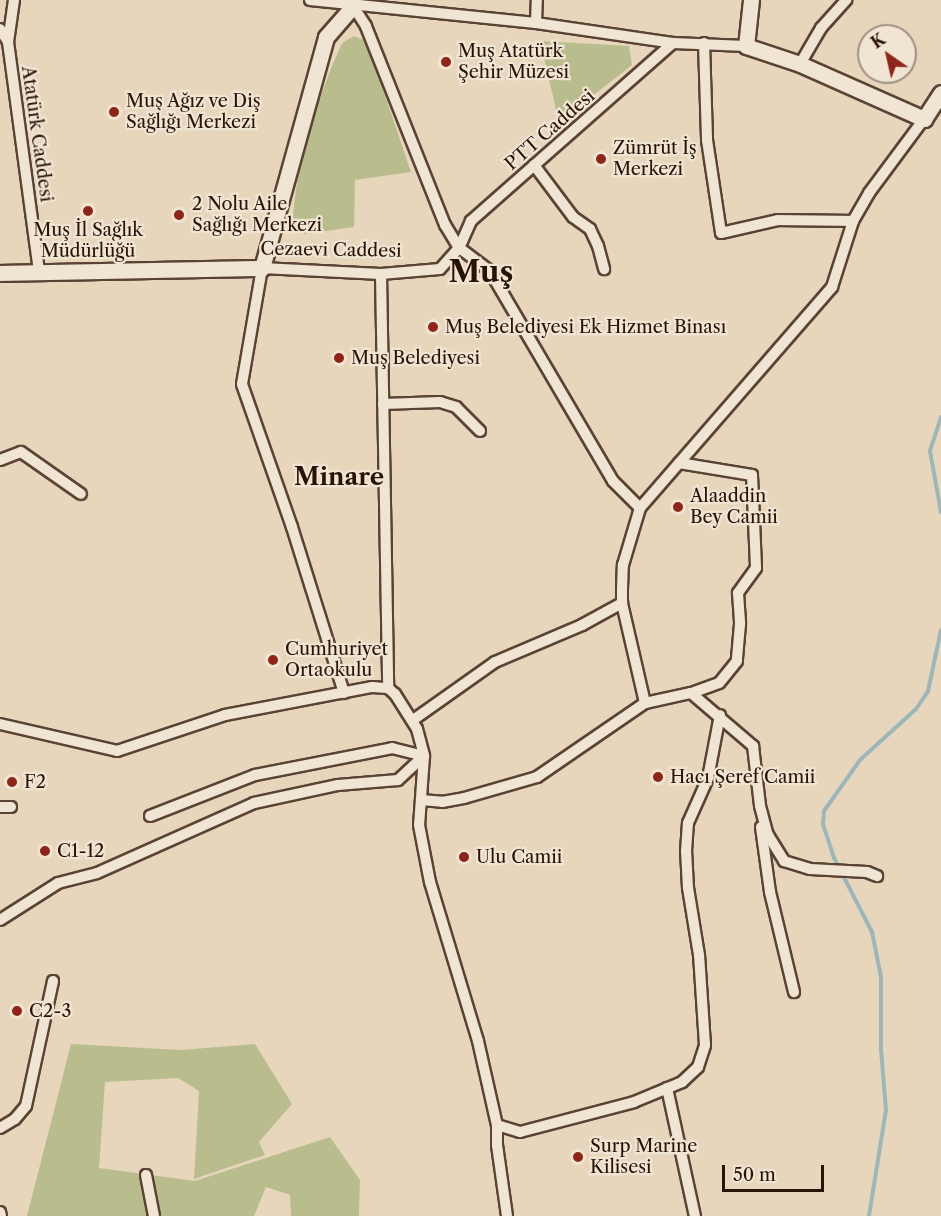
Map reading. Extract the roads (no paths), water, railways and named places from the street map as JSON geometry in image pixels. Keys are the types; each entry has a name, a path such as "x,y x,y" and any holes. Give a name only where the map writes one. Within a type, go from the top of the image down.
{"street":[{"name":"Atatürk Caddesi","path":"14,0 8,42 39,272"},
{"path":"310,0 536,23 673,43 746,46 800,64 924,119"},
{"path":"536,23 537,0"},
{"path":"746,46 751,0"},
{"path":"800,64 821,28 846,0"},
{"path":"353,3 366,26 445,225 459,248 490,271 613,481 640,508"},
{"path":"344,693 292,527 242,384 262,268 326,37 353,3"},
{"path":"0,29 8,42"},
{"name":"PTT Caddesi","path":"459,248 471,221 673,43"},
{"path":"704,43 707,140 721,233 778,220 853,221"},
{"path":"645,704 622,603 623,565 640,508 832,287 853,221 869,193 941,93"},
{"path":"534,165 573,217 590,229 598,246 604,269"},
{"name":"Cezaevi Caddesi","path":"0,273 262,268 381,274 440,269 459,248"},
{"path":"381,274 388,688 413,720 423,756 419,825 430,882 478,1041 497,1125 497,1145 507,1216"},
{"path":"383,404 440,402 456,407 480,431"},
{"path":"0,460 21,452 81,494"},
{"path":"421,800 442,802 464,798 537,777 645,704 691,693 719,683 736,661 740,624 738,593 756,568 752,475 679,463"},
{"path":"413,720 495,662 582,625 622,603"},
{"path":"0,724 26,728 117,751 225,715 372,687 388,688"},
{"path":"691,693 753,746 770,892 794,992"},
{"path":"497,1125 520,1132 634,1102 682,1082 698,1067 705,1045 699,955 688,888 686,852 688,823 708,778 720,716"},
{"path":"150,816 255,775 392,748 423,756"},
{"path":"0,920 58,883 97,873 254,803 338,786 398,780 423,756"},
{"path":"760,806 768,835 784,861 810,869 872,874"},
{"path":"0,1128 15,1119 26,1106 53,981"},
{"path":"667,1088 695,1216"},
{"path":"146,1175 154,1216"}],"waterway":[{"path":"941,417 930,451 941,512"},
{"path":"869,1216 886,1110 881,1049 881,977 872,932 834,858 823,824 824,811 860,760 916,709 928,691 941,630"}],"place":[{"name":"Muş Atatürk Şehir Müzesi","path":"446,62"},
{"name":"Muş Ağız ve Diş Sağlığı Merkezi","path":"114,112"},
{"name":"Zümrüt İş Merkezi","path":"601,159"},
{"name":"Muş İl Sağlık Müdürlüğü","path":"88,211"},
{"name":"2 Nolu Aile Sağlığı Merkezi","path":"179,215"},
{"name":"Muş Belediyesi Ek Hizmet Binası","path":"433,327"},
{"name":"Muş Belediyesi","path":"339,358"},
{"name":"Alaaddin Bey Camii","path":"678,507"},
{"name":"Cumhuriyet Ortaokulu","path":"273,660"},
{"name":"Hacı Şeref Camii","path":"658,777"},
{"name":"F2","path":"12,782"},
{"name":"C1-12","path":"45,851"},
{"name":"Ulu Camii","path":"464,857"},
{"name":"C2-3","path":"17,1011"},
{"name":"Surp Marine Kilisesi","path":"578,1157"}],"district":[{"name":"Muş","path":"481,272"},
{"name":"Minare","path":"339,477"}]}
